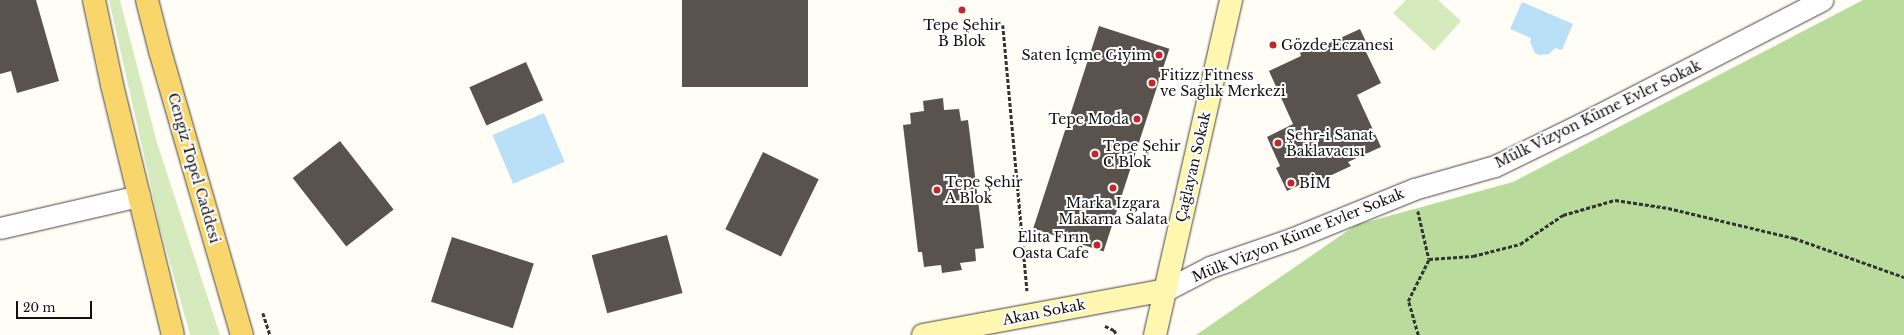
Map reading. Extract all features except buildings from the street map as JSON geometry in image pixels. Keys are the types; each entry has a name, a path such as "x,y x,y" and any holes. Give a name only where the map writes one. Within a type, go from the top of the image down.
{"main road":[{"path":"94,0 112,85 172,335"},
{"name":"Cengiz Topel Caddesi","path":"147,0 160,51 242,335"}],"street":[{"name":"Çağlayan Sokak","path":"1156,335 1231,0"},
{"name":"Mülk Vizyon Küme Evler Sokak","path":"1166,290 1210,267 1290,238 1414,189 1496,166 1822,0"},
{"path":"0,228 139,196"},
{"name":"Akan Sokak","path":"923,335 1166,290"}],"path":[{"path":"1003,25 1027,292"},
{"path":"1414,189 1429,259 1408,301 1418,335"},
{"path":"1429,259 1473,256 1520,244 1563,215 1614,200 1668,208 1794,238 1904,277"}],"green space":[{"path":"109,0 120,0 157,143 220,335 190,335 160,227"},
{"path":"1406,0 1438,0 1461,21 1434,51 1393,13"},
{"path":"1863,0 1904,0 1904,335 1196,335 1356,225 1513,182"}],"water":[{"path":"1522,2 1573,24 1562,50 1555,48 1549,54 1539,55 1535,53 1530,42 1531,38 1510,29"},
{"path":"544,113 565,162 513,184 492,135"}],"place":[{"name":"Tepe Şehir B Blok","path":"962,10"},
{"name":"Gözde Eczanesi","path":"1273,45"},
{"name":"Saten İçme Giyim","path":"1159,55"},
{"name":"Fitizz Fitness ve Sağlık Merkezi","path":"1152,83"},
{"name":"Tepe Moda","path":"1137,119"},
{"name":"Şehr-i Sanat Baklavacısı","path":"1278,143"},
{"name":"Tepe Şehir C Blok","path":"1095,154"},
{"name":"BİM","path":"1291,183"},
{"name":"Marka Izgara Makarna Salata","path":"1113,188"},
{"name":"Tepe Şehir A Blok","path":"937,190"},
{"name":"Elita Fırın Oasta Cafe","path":"1097,245"}]}
